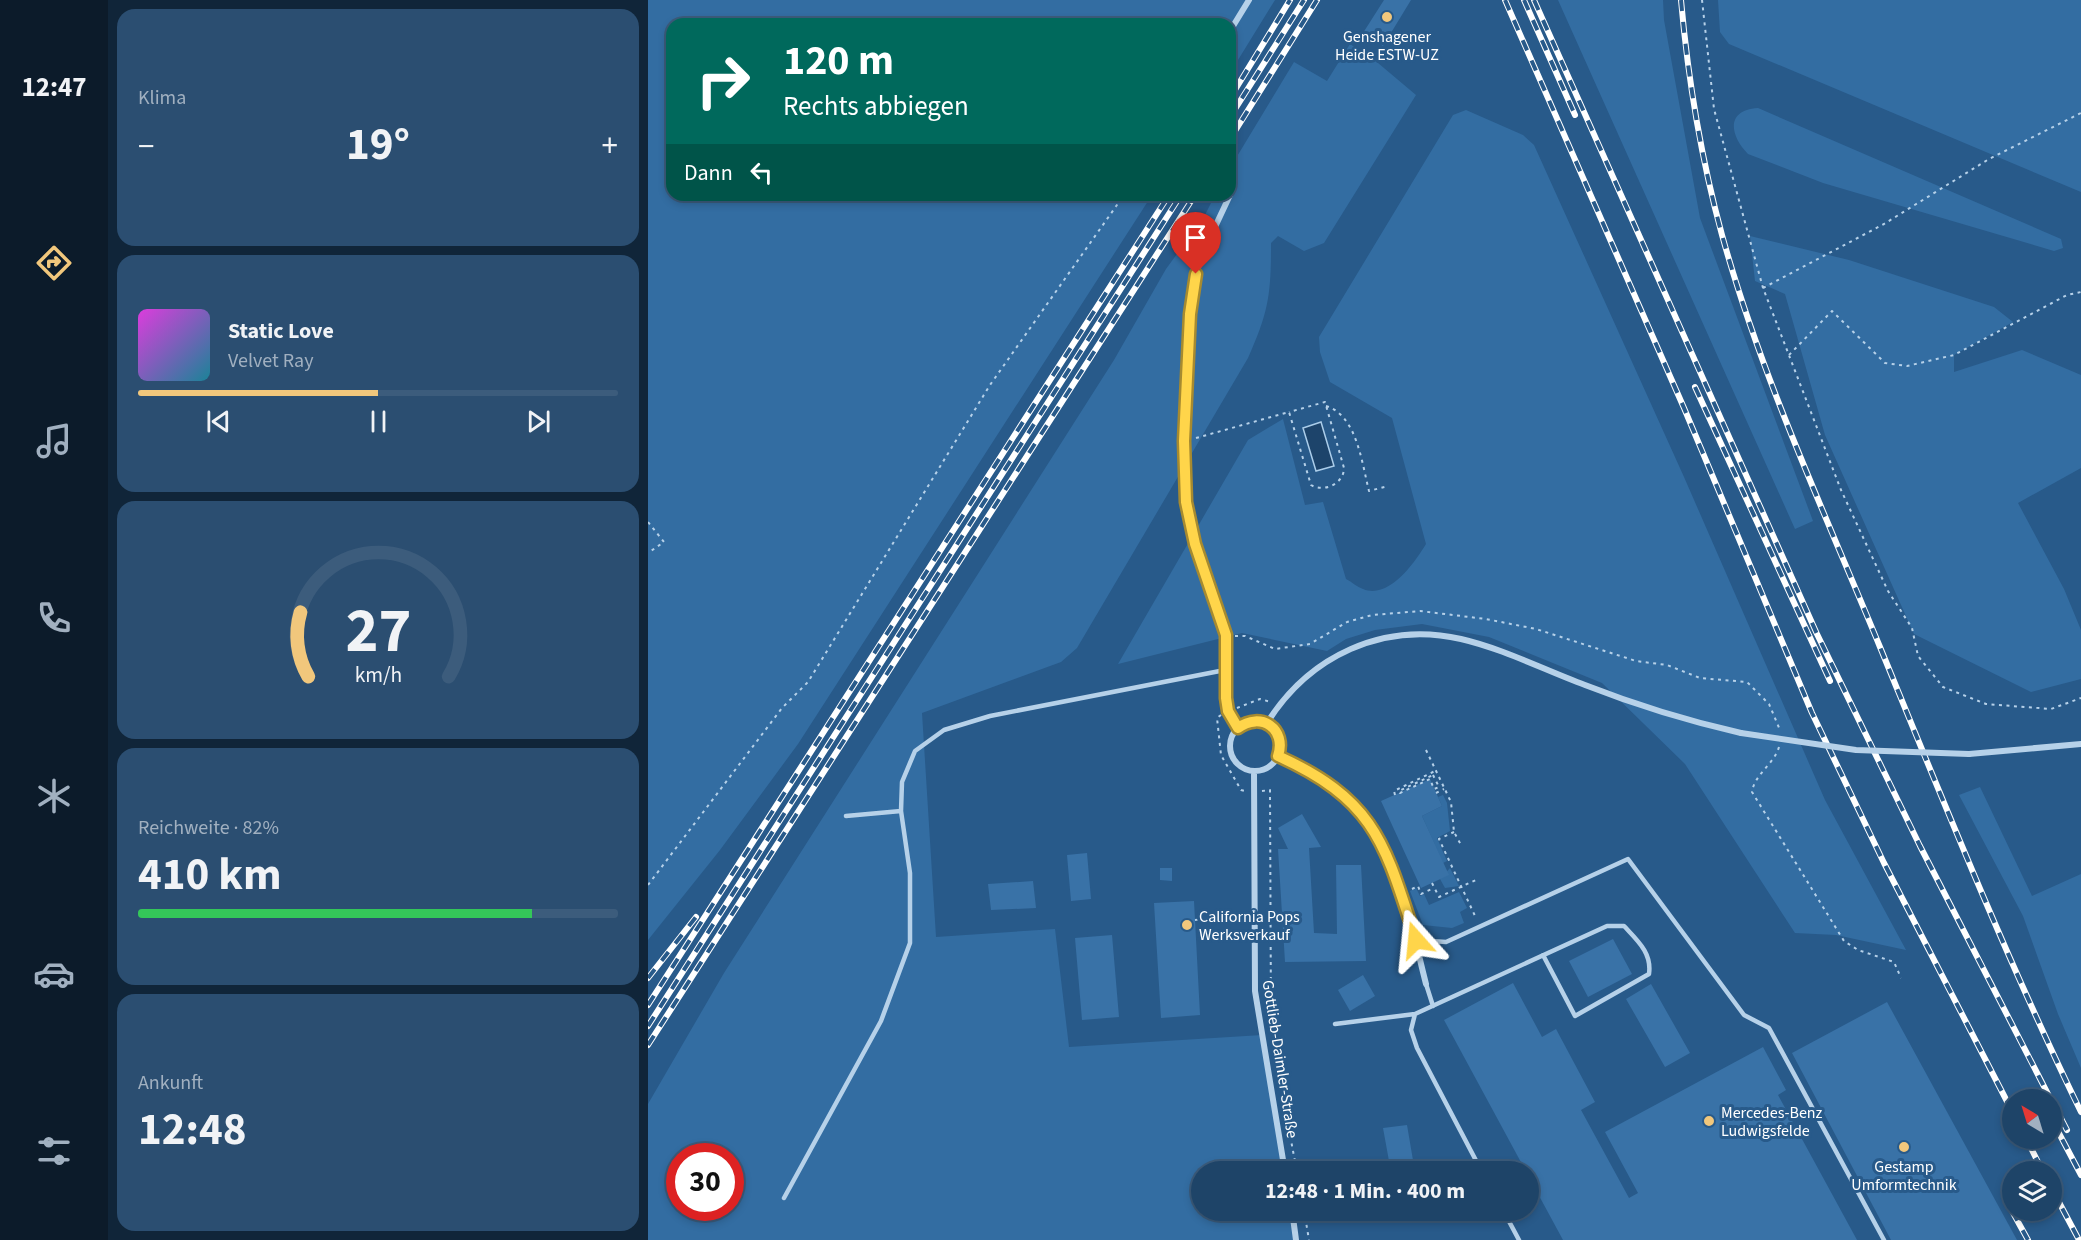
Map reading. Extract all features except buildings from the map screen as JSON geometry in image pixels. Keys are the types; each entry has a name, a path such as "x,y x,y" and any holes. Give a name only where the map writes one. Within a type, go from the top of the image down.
{"street":[{"path":"1236,21 1249,0"},
{"path":"1227,201 1200,259 1192,290 1184,482 1189,521 1226,635 1225,670 1228,711 1238,728"},
{"path":"1268,723 1278,707 1298,684 1342,652 1378,639 1424,634 1478,644 1620,699 1741,733 1856,750 1969,754 2081,744"},
{"path":"1252,720 1268,723 1274,728 1281,741 1278,756 1268,768 1254,771 1239,765 1231,752 1231,739 1238,728 1252,720"},
{"path":"1278,756 1325,780 1354,804 1372,827 1391,864 1401,893 1416,940 1426,984"},
{"name":"Gottlieb-Daimler-Straße","path":"1254,771 1255,991 1283,1161"},
{"path":"1293,1221 1296,1240"}],"lane":[{"path":"784,1198 881,1021 910,943 910,873 901,811 902,782 915,751 944,729 990,716 1103,692 1225,670"},
{"path":"846,816 901,811"},
{"path":"1416,940 1446,942 1628,859 1744,1015 1769,1028 1884,1240"},
{"path":"1335,1024 1415,1014 1543,955 1607,926 1624,926 1642,945 1651,961 1649,974 1575,1016 1543,955"},
{"path":"1426,984 1433,1006"},
{"path":"1415,1014 1411,1030 1417,1048 1476,1161"},
{"path":"1509,1221 1519,1240"}],"path":[{"path":"1702,0 1714,109 1762,288 1841,489 1888,591 1911,628 1918,656 1943,687 1986,704 2051,709 2081,698"},
{"path":"1762,288 1884,224 1989,159 2081,113"},
{"path":"648,885 782,708 808,681 990,385 1120,201"},
{"path":"1788,355 1832,311 1885,363 1906,366 1954,355 2067,295 2081,292"},
{"path":"1184,441 1325,402 1344,474 1338,483 1321,488 1311,485 1289,412"},
{"path":"1326,406 1334,408 1348,424 1369,491 1388,486"},
{"path":"648,522 664,542 648,553"},
{"path":"1226,635 1245,636 1275,649 1310,644 1347,622 1371,615 1420,611 1486,619 1536,629 1636,661 1667,665 1700,678 1747,682 1769,704 1781,732"},
{"path":"1254,792 1240,790 1221,755 1217,718 1228,711 1260,699 1267,699 1278,707"},
{"path":"1780,745 1777,756 1753,785 1752,792 1844,941 1858,950 1894,962 1901,978"},
{"path":"1426,750 1451,802 1454,832 1461,845"},
{"path":"1395,795 1394,791 1436,771"},
{"path":"1433,775 1439,787 1434,789 1430,779 1400,793 1399,790 1433,775"},
{"path":"1436,793 1444,789"},
{"path":"1270,790 1271,1026"},
{"path":"1454,832 1439,839 1480,926"},
{"path":"1445,866 1450,864"},
{"path":"1432,883 1439,897 1478,879"},
{"path":"1401,893 1418,886 1421,894 1434,888"},
{"path":"1195,920 1203,920"},
{"path":"1286,1114 1295,1161"},
{"path":"1306,1221 1309,1240"}],"shaded area":[{"path":"648,0 1275,0 1236,63 1236,18 666,18 666,201 1148,201 798,744 720,850 648,940"},
{"path":"1558,0 1663,0 1664,20 1700,218 1813,521 1795,529"},
{"path":"1718,0 2081,0 2081,192 1729,44 1720,32"},
{"path":"1350,44 1378,63 1416,95 1324,243 1304,251 1278,236 1271,243 1265,314 1248,358 1077,648 1061,662 922,713 936,937 1055,929 1069,1047 1262,1035 1283,1161 1191,1161 1191,1221 1293,1221 1296,1240 648,1240 648,1104 724,973 1114,360 1166,269 1204,217 1212,201 1236,201 1236,158 1294,62 1327,81"},
{"path":"1758,108 2061,239 2063,248 2054,251 1823,183 1748,154 1737,140 1734,125 1740,113"},
{"path":"1466,110 1523,135 1534,145 1684,477 1825,800 1906,950 1836,935 1795,933 1685,764 1602,683 1489,637 1422,624 1375,630 1346,639 1327,651 1242,633 1118,664 1248,440 1283,419 1305,505 1323,502 1346,579 1363,589 1373,591 1382,589 1408,569 1426,544 1392,418 1330,382 1320,352 1319,337 1453,115"},
{"path":"1750,236 1849,260 1994,307 2013,322 1954,355 1954,372 2022,350 2081,375 2081,468 2018,503 2064,589 2081,630 2081,679 2031,692 1914,634 1825,435 1785,294 1755,281"},
{"path":"1321,422 1334,466 1316,471 1303,428"},
{"path":"1980,787 2032,896 2081,874 2081,1068 2058,1014 2023,916 1959,795"},
{"path":"1443,795 1447,803 1450,831 1437,838 1447,861 1443,863 1422,816 1442,806 1438,797"},
{"path":"1450,868 1459,886 1445,888 1440,879"},
{"path":"1416,888 1420,896 1424,894 1429,905 1459,892 1467,908 1460,912 1464,923 1452,928 1423,925 1410,891"}],"railway":[{"path":"1236,88 1290,0"},
{"path":"1236,108 1304,0"},
{"path":"1236,129 1317,0"},
{"path":"1505,0 1684,408 1812,713 1884,863 2002,1092"},
{"path":"1524,0 1575,115"},
{"path":"1534,0 1817,634 1920,846 2045,1089"},
{"path":"1681,0 1687,59 1708,177 1722,235 1755,340 1795,443 1977,881 2027,997 2081,1112"},
{"path":"648,1005 1165,201"},
{"path":"648,1026 1177,201"},
{"path":"648,1045 1191,201"},
{"path":"1695,387 1830,681"},
{"path":"648,978 696,917"},
{"path":"2062,1120 2067,1130"},
{"path":"2062,1139 2081,1175"},
{"path":"2032,1149 2038,1161"},
{"path":"2062,1208 2079,1240"},
{"path":"2018,1221 2028,1240"}],"place":[{"name":"Genshagener Heide ESTW-UZ","path":"1387,17"},
{"name":"California Pops Werksverkauf","path":"1187,925"},
{"name":"Mercedes-Benz Ludwigsfelde","path":"1709,1121"},
{"name":"Gestamp Umformtechnik","path":"1904,1147"}],"route":[{"path":"1196,274 1190,314 1184,482 1189,521 1195,544 1226,635 1225,683 1228,711 1238,728 1252,720 1268,723 1274,728 1281,741 1278,756 1325,780 1340,790 1354,804 1372,827 1391,864 1416,940"}]}
